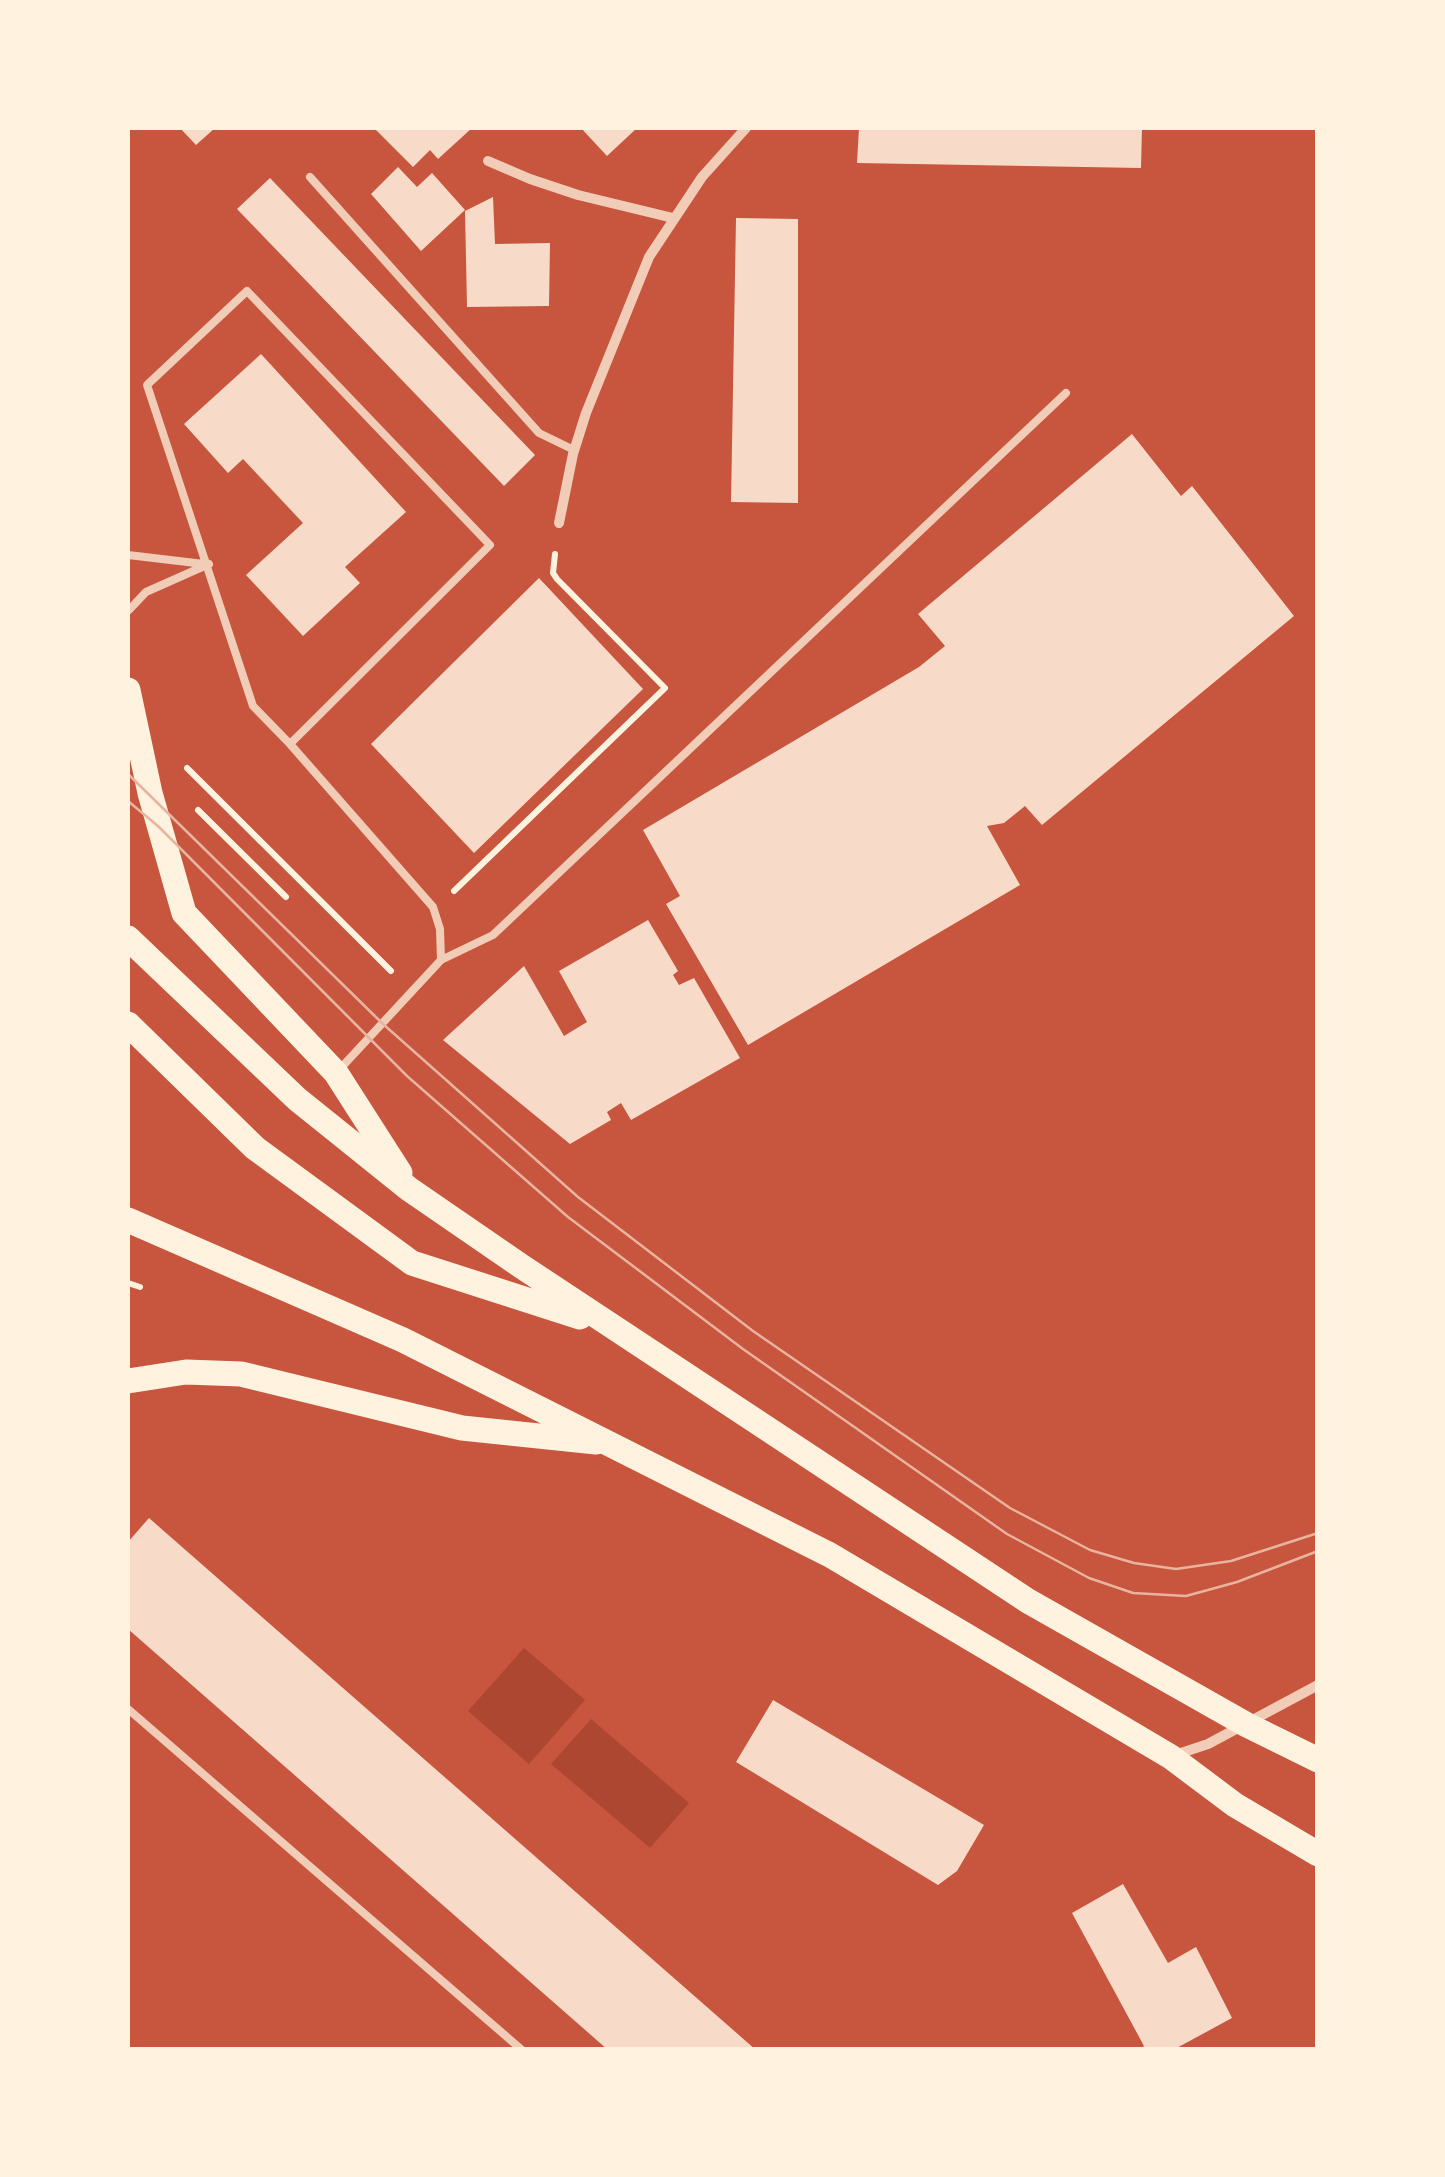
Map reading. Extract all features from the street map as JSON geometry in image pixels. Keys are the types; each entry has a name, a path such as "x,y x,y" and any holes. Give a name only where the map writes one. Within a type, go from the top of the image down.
{"main road":[{"path":"128,690 150,794 184,914 336,1074 410,1188"},
{"path":"128,938 297,1099 410,1188 614,1328 1028,1600 1247,1725 1318,1760"},
{"path":"128,1024 255,1148 412,1262 614,1328"},
{"path":"128,1220 404,1340 830,1555 1171,1757 1235,1805 1318,1854"},
{"path":"128,1381 186,1372 240,1374 462,1428 610,1444"}],"street":[{"path":"559,523 574,450 650,258 702,178 746,128"},
{"path":"488,161 578,195 673,218"},
{"path":"1171,1757 1247,1725 1318,1685"}],"lane":[{"path":"310,178 538,432 574,450"},
{"path":"290,744 490,545 247,291 147,385 253,706 432,907 440,929 441,960"},
{"path":"336,1074 441,960 493,935 1066,393"},
{"path":"128,555 209,564"},
{"path":"128,611 146,592 209,564"},
{"path":"128,1709 522,2050"}],"path":[{"path":"432,907 453,892 665,688 553,573 559,523"},
{"path":"184,766 412,991"},
{"path":"196,808 286,897"},
{"path":"128,1283 140,1287"}],"shaded area":[{"path":"524,1648 585,1700 529,1764 468,1711"},
{"path":"591,1719 689,1803 650,1848 551,1764"}],"building":[{"path":"180,128 215,128 196,145"},
{"path":"374,128 472,128 438,159 430,150 413,167"},
{"path":"581,128 637,128 607,156"},
{"path":"859,128 1142,128 1141,168 857,163"},
{"path":"398,167 417,187 432,173 465,210 421,251 371,194"},
{"path":"270,178 535,455 504,486 237,209"},
{"path":"493,197 495,244 550,243 549,306 467,307 465,211"},
{"path":"736,218 798,219 798,503 731,502"},
{"path":"261,354 406,512 345,567 360,583 303,636 246,575 303,523 243,459 228,473 184,424"},
{"path":"1132,434 1181,496 1192,486 1294,616 1042,825 1025,806 1004,823 987,826 1020,885 748,1045 666,904 680,896 643,830 919,667 945,646 918,614"},
{"path":"539,578 643,689 474,853 371,744"},
{"path":"648,920 678,971 673,975 679,985 694,978 740,1058 631,1120 621,1103 607,1112 611,1120 570,1144 443,1040 524,966 564,1036 587,1022 559,971"},
{"path":"149,1518 756,2050 608,2050 128,1629 128,1542"},
{"path":"773,1700 984,1825 957,1871 938,1885 736,1762"},
{"path":"1123,1884 1168,1963 1196,1947 1232,2018 1173,2050 1139,2050 1144,2046 1072,1913"}],"tram line":[{"path":"128,774 383,1024 578,1197 753,1331 1010,1508 1090,1550 1134,1563 1176,1569 1231,1561 1318,1533"},
{"path":"128,801 159,827 407,1076 568,1217 743,1349 1007,1534 1089,1578 1133,1593 1186,1596 1237,1582 1318,1551"}]}
